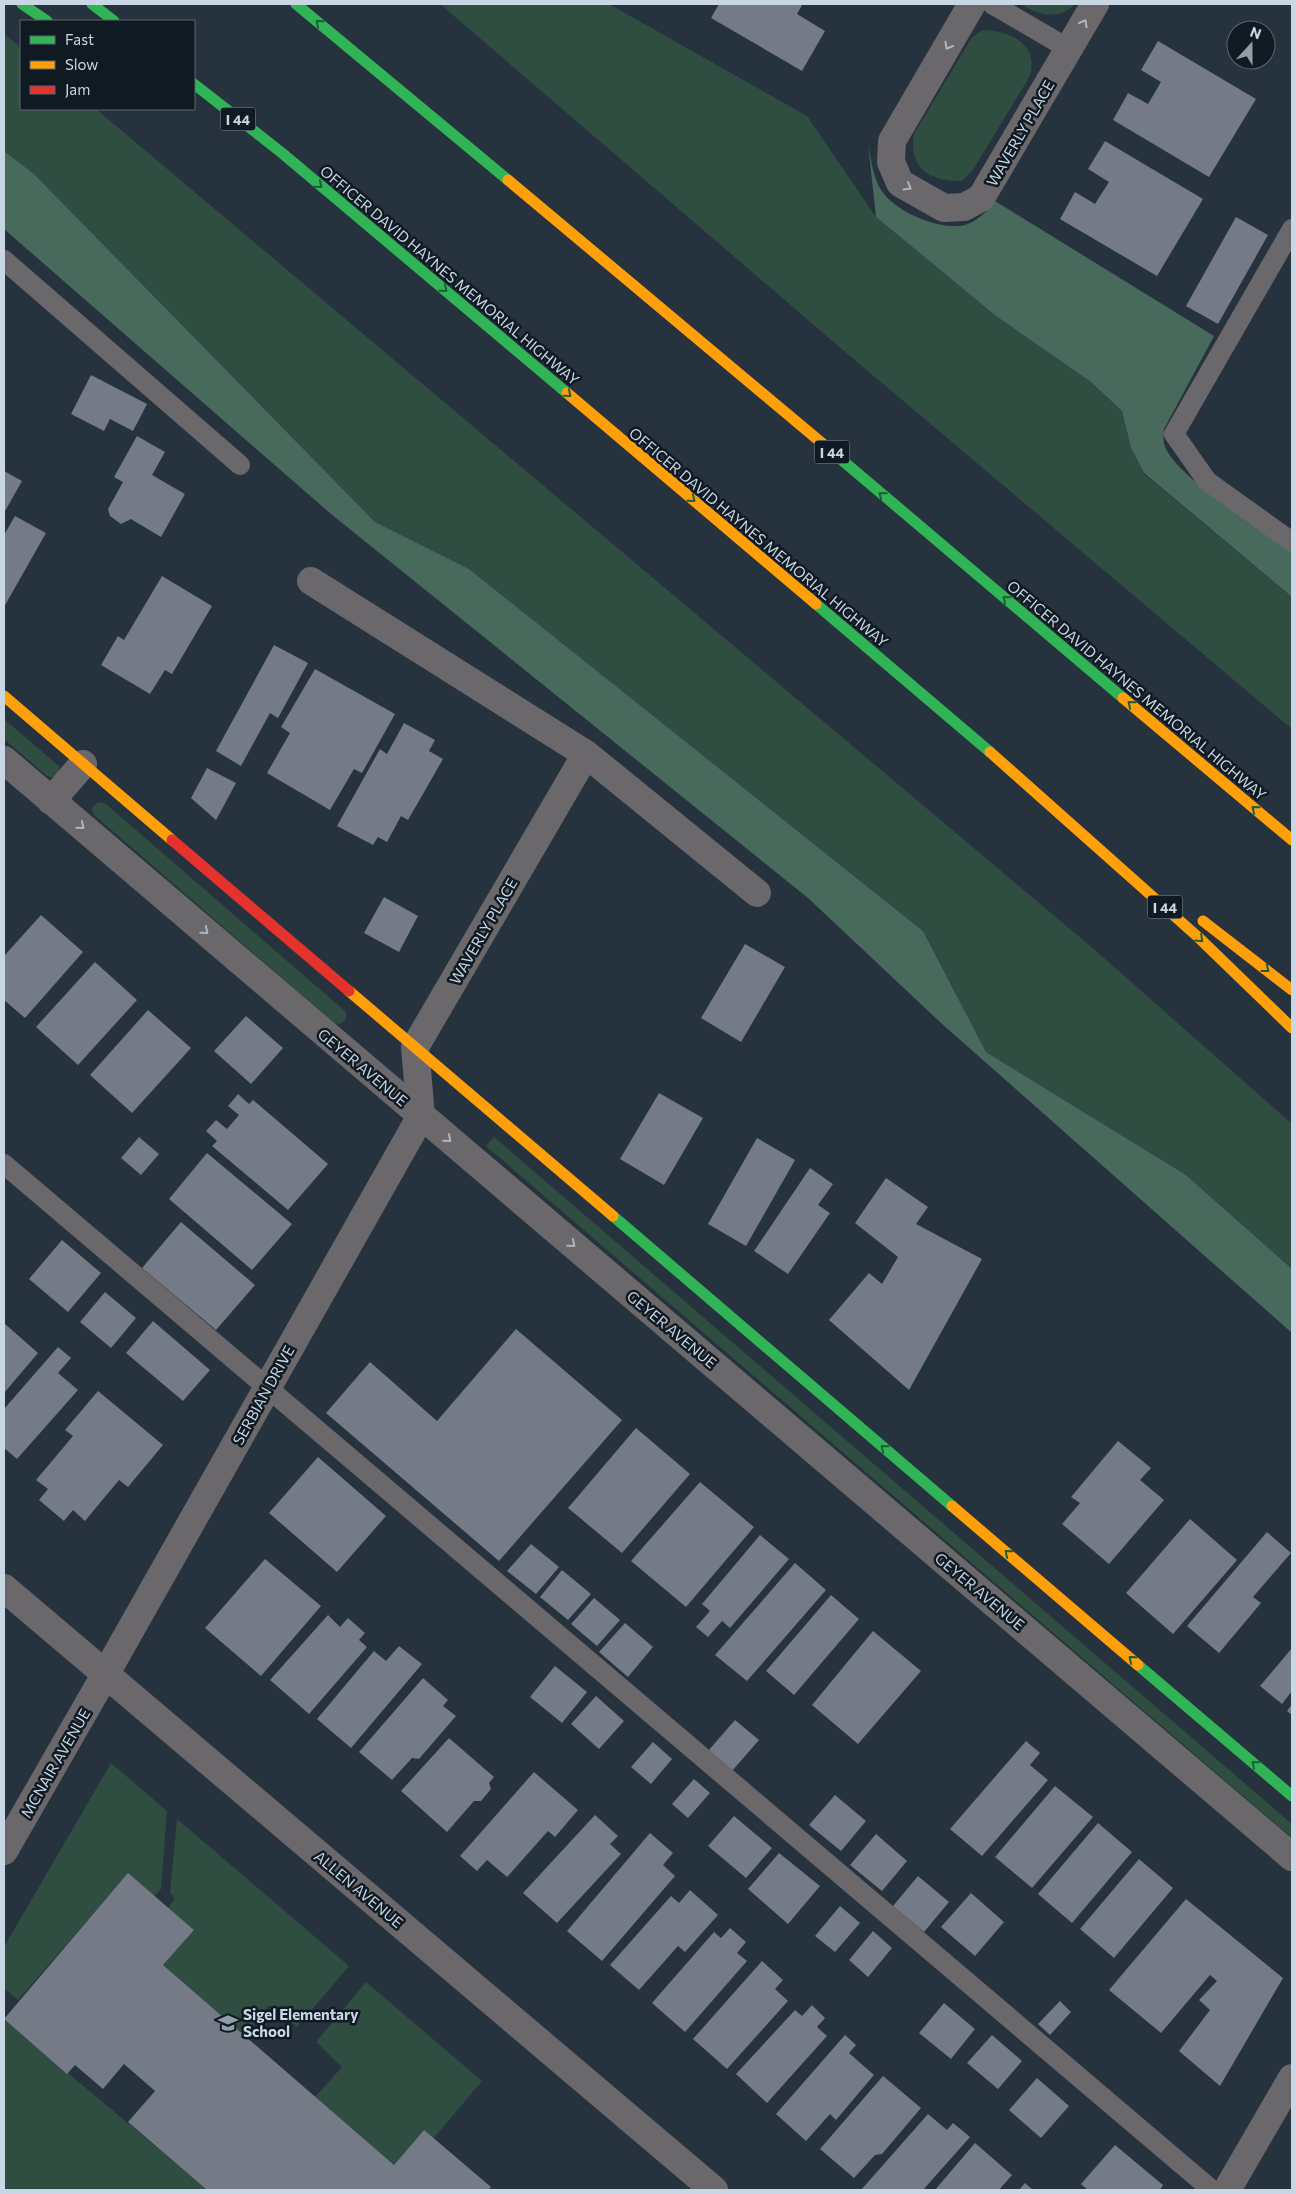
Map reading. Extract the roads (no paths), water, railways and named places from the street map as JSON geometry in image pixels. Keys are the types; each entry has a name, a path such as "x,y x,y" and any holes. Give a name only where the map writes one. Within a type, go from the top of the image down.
{"main road":[{"path":"22,4 46,20"},
{"path":"92,4 113,20"},
{"name":"OFFICER DAVID HAYNES MEMORIAL HIGHWAY","path":"296,4 541,207 1292,840"},
{"path":"341,27 370,65"},
{"name":"OFFICER DAVID HAYNES MEMORIAL HIGHWAY","path":"195,85 282,153 1034,790 1198,937 1292,1028"},
{"path":"229,127 282,153"},
{"path":"4,696 1292,1796"},
{"path":"1034,790 1159,887"},
{"path":"1190,911 1292,990"}],"street":[{"name":"WAVERLY PLACE","path":"972,4 892,141 891,162 900,182 944,208 964,207 982,198 1096,4"},
{"path":"311,581 586,754 757,893"},
{"name":"WAVERLY PLACE","path":"415,1047 586,754"},
{"name":"GEYER AVENUE","path":"4,760 1292,1857"},
{"path":"51,801 83,764"},
{"path":"415,1047 421,1116"},
{"name":"SERBIAN DRIVE","path":"105,1675 421,1116"},
{"name":"ALLEN AVENUE","path":"4,1588 714,2190"},
{"name":"MCNAIR AVENUE","path":"4,1851 105,1675"},
{"path":"1227,2190 1292,2078"}],"lane":[{"path":"992,4 1069,49"},
{"path":"1292,229 1174,434 1206,482 1292,542"},
{"path":"4,260 240,465"},
{"path":"4,1164 1212,2190"}],"place":[{"name":"Sigel Elementary School","path":"228,2023"}]}
